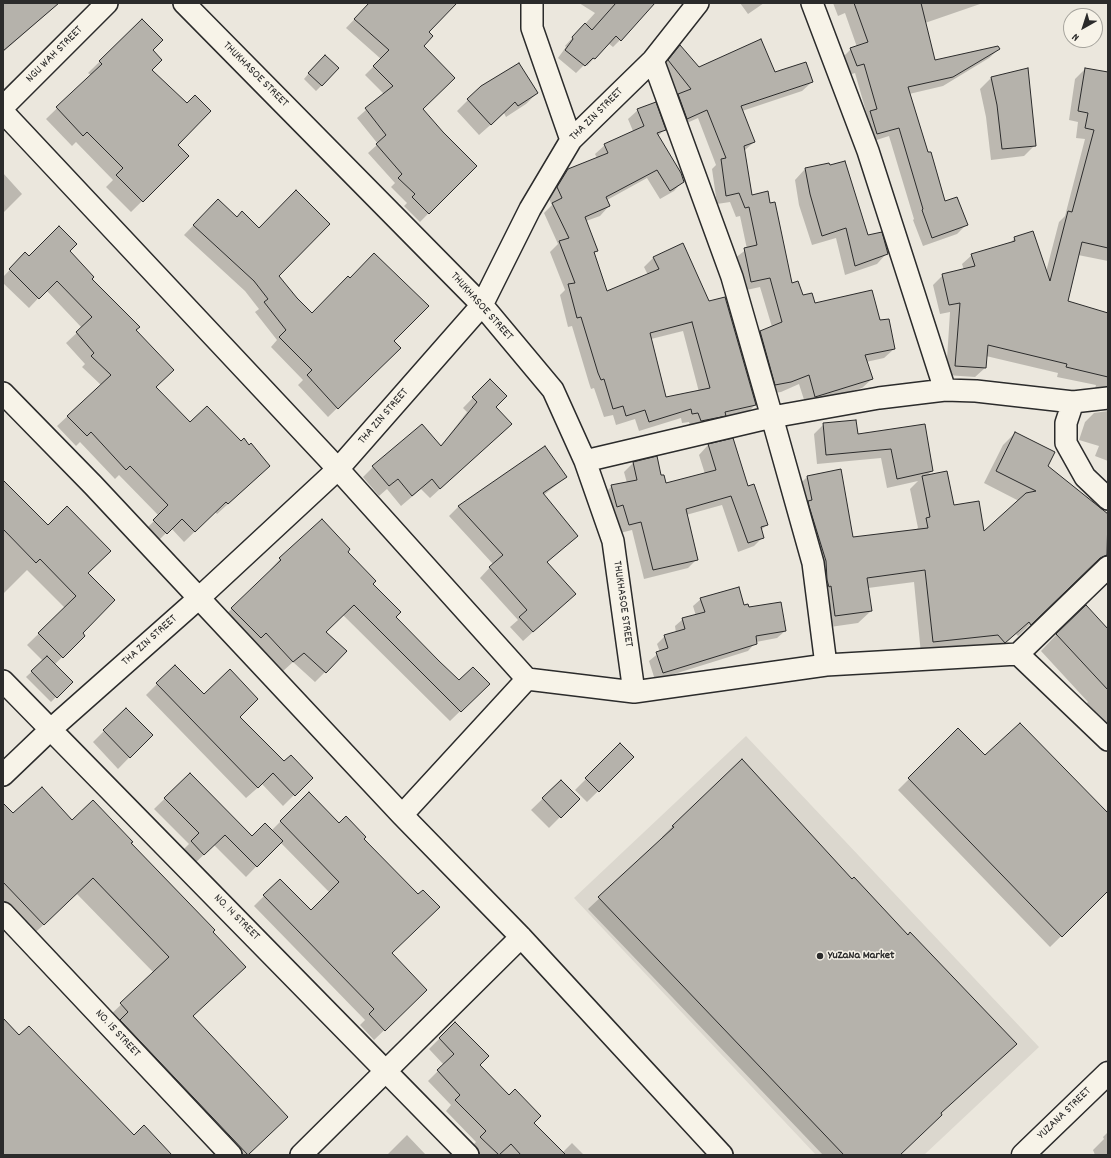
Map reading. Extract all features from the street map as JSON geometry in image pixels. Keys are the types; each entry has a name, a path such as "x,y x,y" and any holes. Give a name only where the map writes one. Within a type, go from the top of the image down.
{"street":[{"name":"NGU WAH STREET","path":"3,107 107,3"},
{"name":"THUKHASOE STREET","path":"184,3 482,305 553,390 585,461 613,541 634,692"},
{"path":"532,3 532,28 570,140"},
{"name":"THA ZIN STREET","path":"3,775 50,730 199,598 338,469 482,305 530,209 570,140 653,60 698,3"},
{"path":"812,3 868,151 945,390"},
{"path":"653,60 732,277 813,563 826,665"},
{"path":"3,112 338,469 527,679 634,692 826,665 1018,654 1108,568"},
{"path":"585,461 772,417 879,398 945,390 976,391 1073,402 1108,398"},
{"path":"3,392 93,485 402,815 522,937 722,1155"},
{"path":"1073,402 1066,423 1066,443 1085,477 1108,499"},
{"path":"1018,654 1108,740"},
{"path":"402,815 527,679"},
{"name":"NO. 14 STREET","path":"3,681 468,1155"},
{"name":"NO. 15 STREET","path":"3,913 231,1155"},
{"path":"301,1155 522,937"},
{"name":"YUZANA STREET","path":"1023,1155 1108,1073"}],"shaded area":[{"path":"746,736 1039,1047 924,1155 816,1155 574,898"}],"building":[{"path":"3,3 59,3 3,51"},
{"path":"369,3 457,3 429,32 433,36 424,46 455,78 423,109 443,132 477,166 429,214 412,197 415,194 398,178 402,174 376,144 386,135 365,108 393,86 373,66 389,50 354,19"},
{"path":"616,3 655,3 621,41 616,36 595,59 593,58 585,66 565,50 573,39 572,37 585,23 592,30"},
{"path":"854,3 921,3 935,60 998,46 1000,49 953,77 908,87 928,152 931,152 945,201 957,197 968,225 932,238 922,210 923,209 899,128 877,134 870,111 877,109 864,64 857,66 850,48 868,42"},
{"path":"142,19 163,40 153,50 162,60 152,70 187,103 195,95 211,111 178,145 189,156 143,202 116,175 123,168 87,132 83,136 56,107 102,64 99,61"},
{"path":"761,39 775,72 806,62 813,82 741,106 755,142 744,146 752,195 768,191 770,203 775,202 792,283 798,281 803,295 812,293 815,303 872,290 880,320 889,319 895,349 865,355 873,379 815,397 809,375 791,382 775,385 760,331 782,322 770,278 751,282 744,248 757,245 749,207 745,208 739,193 726,196 721,159 726,158 707,110 687,119 678,94 691,89 668,60 680,45 699,67"},
{"path":"325,55 339,68 322,86 308,73"},
{"path":"519,63 538,93 518,106 515,102 491,125 467,99 481,86"},
{"path":"1028,68 1036,146 1002,149 997,105 991,77"},
{"path":"1085,68 1108,72 1108,248 1082,242 1068,301 1108,313 1108,377 1066,367 1067,364 988,345 986,368 955,366 960,303 949,305 942,274 975,266 971,254 1015,241 1014,237 1033,231 1050,281 1068,211 1072,212 1094,130 1085,128 1088,113 1078,111"},
{"path":"656,102 666,130 657,133 681,173 684,182 670,191 657,170 606,197 610,206 585,217 598,251 594,252 607,291 659,269 653,257 683,243 709,301 725,297 756,405 725,412 726,416 701,421 698,413 692,414 691,409 649,422 645,410 626,416 623,406 613,409 604,379 601,380 598,373 581,317 577,318 568,284 575,283 559,241 569,238 552,203 562,198 557,187 568,169 608,153 604,144 644,126 637,109","holes":["692,322 710,388 666,397 650,333"]},
{"path":"845,161 868,235 882,232 888,254 855,266 846,228 822,236 810,194 805,168 829,163 830,165"},
{"path":"296,190 330,224 279,276 297,298 312,313 348,276 350,278 374,253 429,306 394,341 401,348 338,409 307,375 312,370 279,337 286,330 264,302 268,299 254,281 193,225 218,199 237,217 242,211 259,228"},
{"path":"59,226 77,244 70,251 94,277 92,279 140,327 136,330 174,370 156,387 190,422 207,406 241,441 244,438 249,445 251,443 270,466 228,504 226,502 195,532 182,519 167,534 153,520 168,505 130,466 126,470 91,432 87,436 67,416 111,375 91,356 94,353 76,332 92,317 57,281 39,299 9,269 25,252 29,256"},
{"path":"490,379 507,396 496,407 512,424 440,489 432,479 412,496 398,479 389,486 372,466 422,424 441,446 477,402 472,397"},
{"path":"856,420 858,434 925,424 933,471 897,479 891,449 826,455 823,423"},
{"path":"1015,432 1055,452 1048,466 1108,514 1107,555 1100,558 1031,625 1029,622 1005,643 998,635 933,642 925,570 867,578 872,611 835,616 831,586 829,587 827,580 826,561 808,501 812,500 807,476 841,469 853,537 928,528 926,518 930,517 922,476 947,471 954,505 979,501 984,531 1026,493 1036,491 996,471"},
{"path":"733,438 748,486 754,484 768,525 761,527 764,538 748,543 731,496 686,509 698,560 653,570 641,522 629,525 623,505 617,507 611,485 637,480 633,462 657,456 661,475 664,475 666,483 716,470 708,444"},
{"path":"545,446 567,477 543,493 578,536 547,562 576,594 533,632 519,617 527,610 489,567 503,555 458,506"},
{"path":"3,480 48,525 67,506 111,551 88,573 115,600 83,633 85,636 63,658 38,633 76,596 40,559 36,563 3,529"},
{"path":"322,519 350,549 348,552 376,581 373,584 401,612 396,617 439,661 459,680 473,667 490,684 461,712 354,605 326,632 347,651 326,673 304,653 293,662 266,633 261,638 231,608 281,560 279,558"},
{"path":"739,587 744,605 748,604 749,607 781,602 786,631 756,636 757,644 663,673 656,652 668,648 664,635 685,629 682,618 705,612 700,598"},
{"path":"1086,605 1108,629 1108,690 1056,634"},
{"path":"47,656 73,682 57,698 31,671"},
{"path":"175,665 204,694 230,669 258,699 240,717 284,761 291,755 313,778 295,796 273,773 258,788 156,683"},
{"path":"126,708 153,735 130,758 103,730"},
{"path":"1020,723 1108,813 1108,891 1062,937 908,778 958,728 985,755"},
{"path":"620,743 634,757 599,792 585,778"},
{"path":"742,759 852,879 854,877 908,935 910,932 1017,1044 941,1113 942,1115 900,1155 844,1155 598,897 674,827 672,826"},
{"path":"190,773 252,836 265,823 283,841 257,867 225,835 204,855 191,841 199,833 164,798"},
{"path":"561,780 580,799 561,818 542,798"},
{"path":"42,787 72,820 93,800 133,842 131,843 215,930 213,932 246,967 193,1016 288,1117 248,1155 120,1020 128,1012 120,1003 169,957 93,878 44,925 3,882 3,803 13,813"},
{"path":"309,792 339,823 346,816 366,837 364,839 418,894 423,890 440,907 392,953 427,990 385,1031 369,1014 374,1009 263,895 280,879 311,910 339,882 280,821"},
{"path":"3,1018 19,1035 29,1026 134,1135 144,1125 172,1155 3,1155"},
{"path":"455,1022 489,1056 480,1065 509,1095 515,1089 541,1116 534,1123 566,1155 521,1155 511,1144 499,1155 480,1137 486,1131 455,1100 460,1095 437,1070 454,1054 439,1038"}],"place":[{"name":"YuZaNa Market","path":"820,956"}]}
